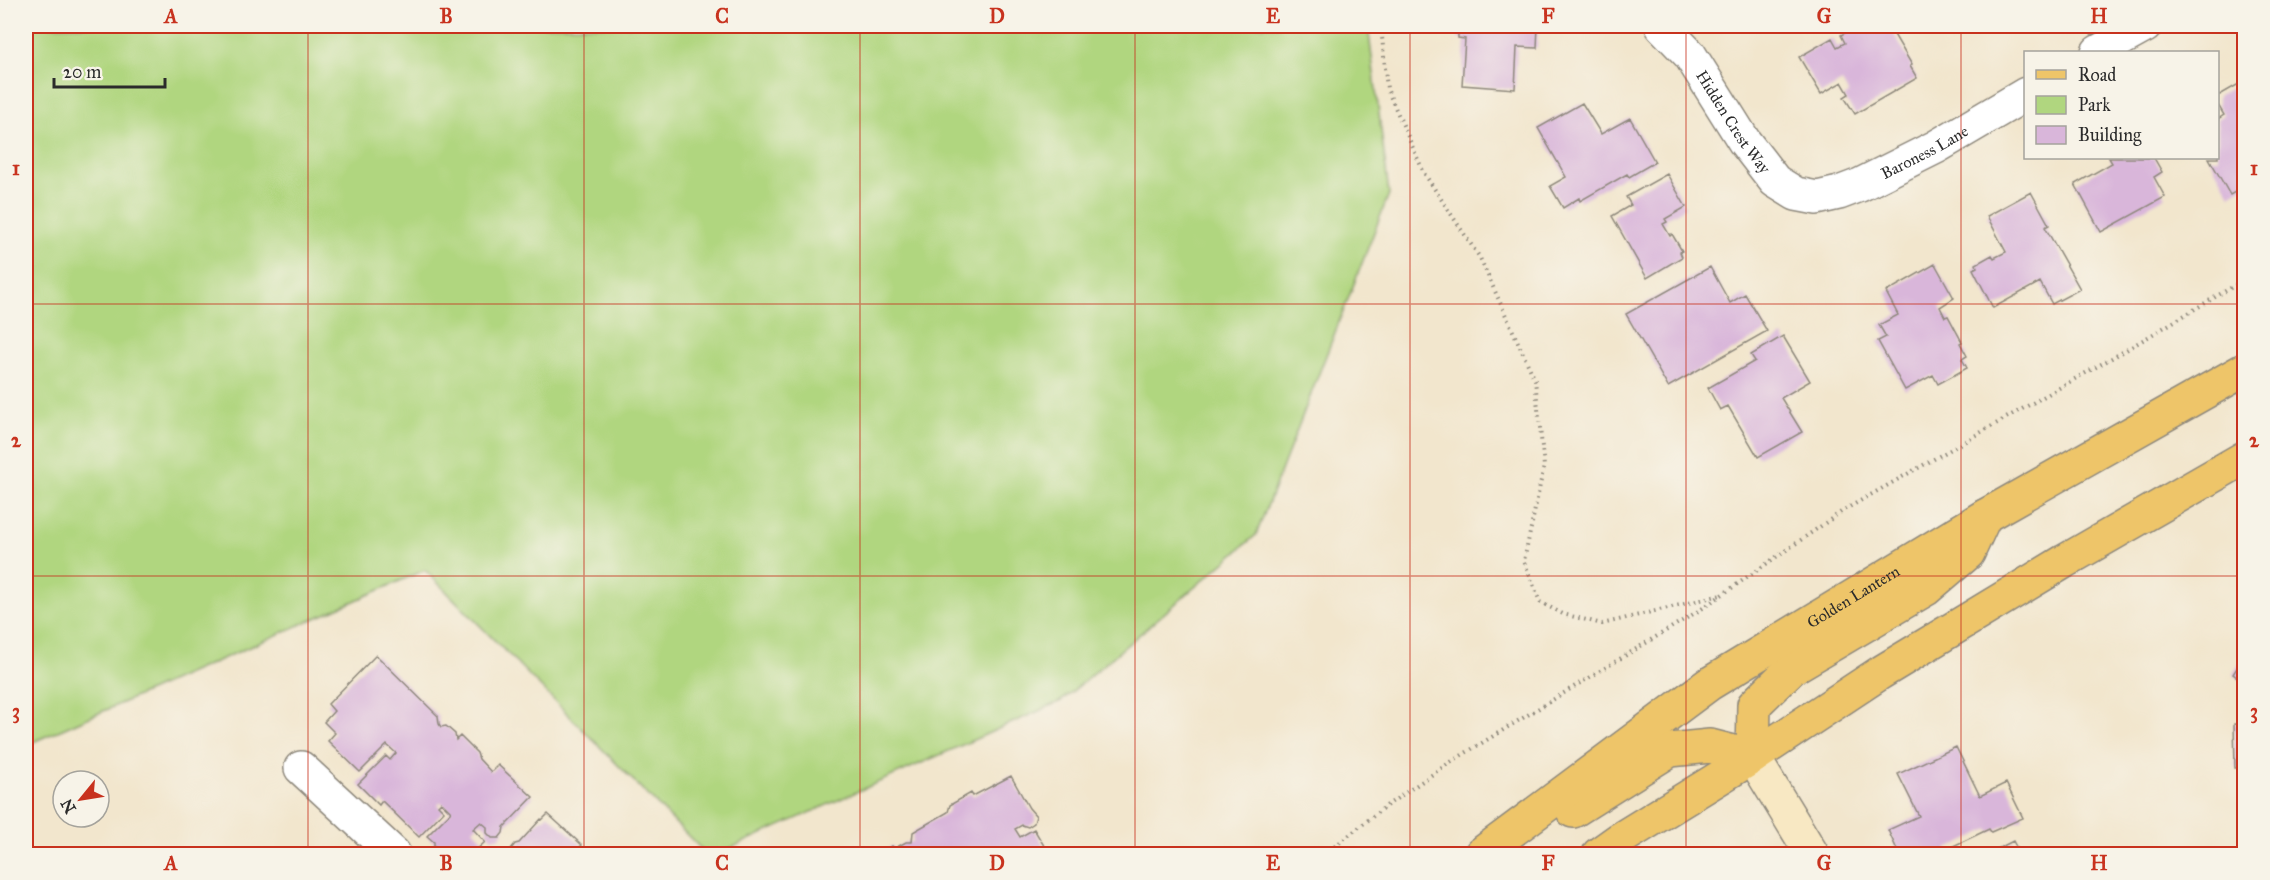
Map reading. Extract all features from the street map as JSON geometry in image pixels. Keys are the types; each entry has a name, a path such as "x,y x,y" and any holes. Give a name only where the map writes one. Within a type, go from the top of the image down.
{"main road":[{"name":"Golden Lantern","path":"1481,855 1709,684 1985,516 2244,370"},
{"path":"1599,855 1620,839 1753,757 1880,673 2065,561 2244,458"},
{"path":"1753,757 1754,705 1792,668 1926,589 1968,553 1985,516"},
{"path":"1508,855 1631,773 1670,750 1710,746 1753,757"}],"street":[{"name":"Hidden Crest Way","path":"1662,26 1690,55 1744,141 1775,181 1796,194 1817,198"},
{"path":"2100,51 2145,26"},
{"name":"Baroness Lane","path":"1817,198 1849,189 1889,171 1936,147 2024,95"},
{"path":"1753,757 1812,855"},
{"path":"301,768 394,855"}],"path":[{"path":"1380,26 1387,89 1424,173 1480,258 1535,380 1544,466 1524,561 1540,602 1563,614 1602,624 1725,594"},
{"path":"1325,855 1386,806 1449,763 1725,594 1844,510 2126,350 2244,280"}],"green space":[{"path":"26,26 1368,26 1389,194 1256,535 1061,701 717,854 706,854 425,570 26,745"}],"building":[{"path":"1458,26 1538,26 1537,48 1517,47 1515,89 1462,85 1465,39 1458,38"},
{"path":"1857,26 1889,26 1917,78 1855,114 1844,97 1849,94 1842,82 1821,94 1799,57 1832,38 1837,47 1845,43 1841,35"},
{"path":"2244,81 2244,187 2230,195 2210,159 2219,159 2219,118 2224,115 2219,107 2219,95"},
{"path":"1582,103 1601,134 1630,118 1655,162 1563,208 1550,186 1566,177 1538,128"},
{"path":"2110,159 2155,159 2162,172 2154,177 2165,197 2101,232 2075,184 2112,163"},
{"path":"1667,174 1686,207 1665,219 1667,222 1663,224 1682,251 1680,252 1682,257 1647,278 1612,216 1631,205 1626,197"},
{"path":"2031,192 2049,225 2045,227 2080,289 2052,304 2040,282 1993,308 1973,269 1977,267 1976,264 1992,255 1994,258 2006,252 1987,216"},
{"path":"1935,264 1954,298 1940,307 1945,317 1948,316 1962,342 1960,343 1967,356 1962,359 1967,368 1938,384 1933,375 1905,390 1878,341 1886,337 1879,325 1898,315 1886,292"},
{"path":"1710,267 1730,303 1745,294 1767,331 1668,387 1626,314"},
{"path":"1783,336 1810,381 1781,398 1802,432 1758,457 1728,406 1720,410 1708,388 1755,361 1751,355"},
{"path":"376,655 438,716 441,727 446,726 455,734 456,740 460,736 491,772 498,765 533,797 504,827 499,838 492,838 487,833 487,827 481,822 473,829 485,842 472,854 440,854 434,848 434,842 427,836 451,812 441,802 438,805 444,811 419,837 382,801 379,805 358,784 386,756 390,760 396,753 387,745 360,772 328,741 335,733 324,722 334,711 328,704"},
{"path":"2244,657 2244,682 2233,674"},
{"path":"2234,724 2244,724 2244,768 2235,768"},
{"path":"1956,747 1980,796 2006,783 2023,818 1991,832 1989,829 1941,854 1899,854 1888,830 1919,816 1898,774"},
{"path":"1011,776 1036,816 1034,823 1028,827 1022,825 1015,829 1020,837 1034,829 1049,854 878,854 892,846 897,851 897,847 906,842 912,842 913,832 948,812 950,805 971,793 973,796"},
{"path":"548,814 582,845 580,847 588,854 511,854 511,849 515,844 519,843"},
{"path":"2013,841 2020,854 1990,854 1995,850"}]}
